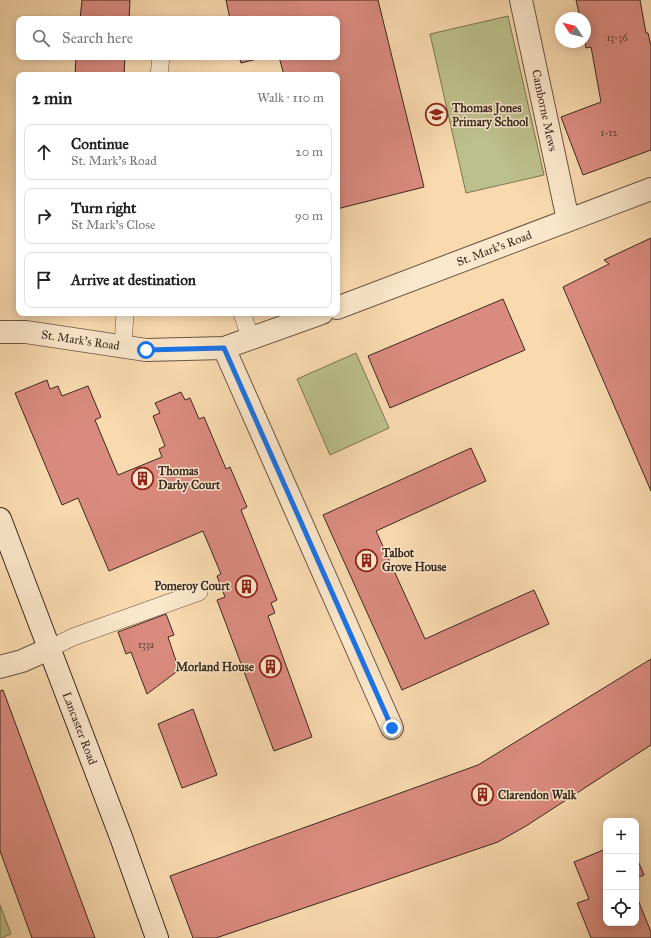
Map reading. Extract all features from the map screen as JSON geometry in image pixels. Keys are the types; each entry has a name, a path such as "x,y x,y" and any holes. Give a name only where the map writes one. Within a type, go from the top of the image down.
{"street":[{"name":"Camborne Mews","path":"521,0 568,220"},
{"name":"St. Mark's Road","path":"340,307 651,189"},
{"name":"St. Mark's Road","path":"0,332 26,332 146,350 224,348 251,340 314,316"},
{"path":"224,348 392,728"},
{"name":"Lancaster Road","path":"0,519 121,837 157,938"},
{"path":"0,667 22,661 49,649"}],"lane":[{"path":"159,72 161,60"},
{"path":"123,346 125,316"},
{"path":"243,316 251,340"},
{"path":"49,649 73,637 199,592"}],"green space":[{"path":"508,16 544,175 466,193 430,34"},
{"path":"356,353 389,428 330,455 297,379"},
{"path":"0,905 11,934 1,938 0,938"}],"building":[{"path":"82,0 130,0 129,16 80,16"},
{"path":"226,0 378,0 424,187 340,208 340,72 283,72 280,60 340,60 340,16 229,16"},
{"path":"576,0 640,0 646,33 648,33 651,46 651,150 583,175 561,117 601,102 591,47 591,12 579,12"},
{"path":"76,60 125,60 124,72 75,72"},
{"path":"240,60 253,60 241,63"},
{"path":"651,238 651,491 563,287 609,264 604,260"},
{"path":"503,299 525,350 390,408 368,356"},
{"name":"Thomas Darby Court","path":"47,380 50,389 58,386 62,396 88,386 101,417 95,420 118,475 162,457 159,449 165,446 153,416 160,413 155,403 181,392 185,400 190,398 199,419 204,417 226,469 230,467 247,507 241,510 277,600 271,603 275,613 268,616 312,737 274,751 217,600 225,597 217,576 221,574 203,531 109,571 78,498 62,505 15,393"},
{"name":"Talbot Grove House","path":"471,448 486,481 376,531 425,639 534,590 549,624 402,690 323,515"},
{"name":"Pomeroy Court","path":"166,614 174,635 168,637 179,670 147,694 131,652 126,654 118,632"},
{"name":"Clarendon Walk","path":"651,659 651,745 526,826 498,842 216,938 193,938 170,876 478,765"},
{"path":"3,690 95,938 32,938 0,851 0,691"},
{"path":"193,709 217,775 182,788 158,724"},
{"path":"603,850 603,926 639,926 639,902 651,932 651,938 591,938 577,903 589,899 574,862"},
{"path":"639,863 644,875 639,877"}],"place":[{"name":"Thomas Jones Primary School","path":"436,115"},
{"name":"Thomas Darby Court","path":"143,478"},
{"name":"Talbot Grove House","path":"367,560"},
{"name":"Pomeroy Court","path":"246,586"},
{"name":"Morland House","path":"270,667"},
{"name":"Clarendon Walk","path":"483,795"}],"route":[{"path":"146,350 224,348 392,728"}]}
